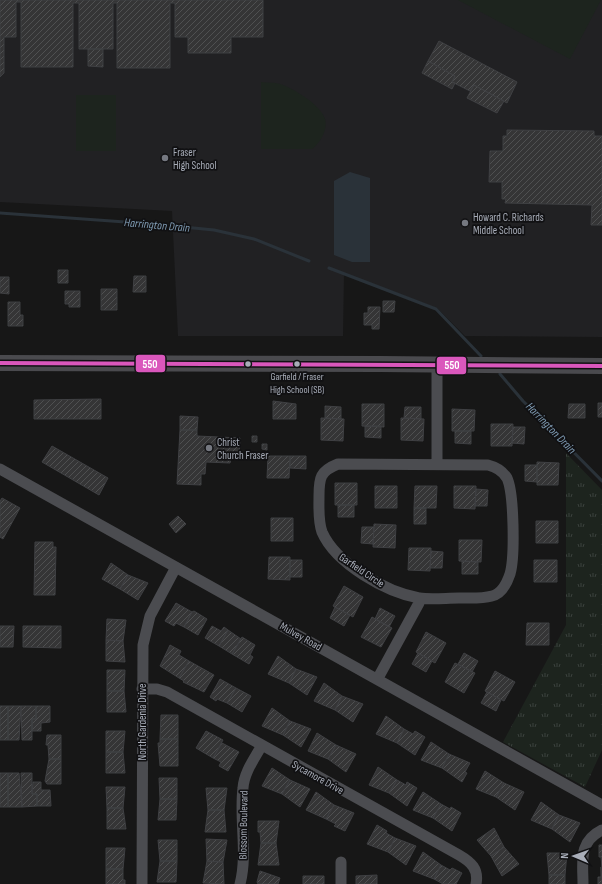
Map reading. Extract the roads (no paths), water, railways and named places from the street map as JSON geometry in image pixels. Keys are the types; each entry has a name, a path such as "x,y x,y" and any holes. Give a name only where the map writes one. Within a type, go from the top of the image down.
{"main road":[{"path":"0,363 602,366"}],"street":[{"path":"437,364 437,464"},
{"name":"Garfield Circle","path":"338,464 437,464 488,465 503,473 511,489 512,564 505,585 501,591 491,596 420,598 384,586 340,558 322,532 318,515 319,485 324,470 338,464"},
{"name":"Mulvey Road","path":"0,469 378,678 602,805"},
{"name":"North Gardenia Drive","path":"142,884 142,657 145,630 150,616 176,567"},
{"path":"378,678 419,603 420,598"},
{"name":"Sycamore Drive","path":"142,689 157,689 167,692 466,859 476,872 476,884"},
{"name":"Blossom Boulevard","path":"240,884 242,868 243,788 248,770 262,745"},
{"path":"583,884 583,855 586,842 602,830"},
{"path":"341,862 341,884"}],"waterway":[{"name":"Harrington Drain","path":"0,213 214,230 254,239 309,261"},
{"name":"Harrington Drain","path":"329,268 436,309 481,356"},
{"name":"Harrington Drain","path":"500,374 523,401 602,481"}],"place":[{"name":"Fraser High School","path":"165,158"},
{"name":"Howard C. Richards Middle School","path":"465,223"},
{"name":"Garfield / Fraser High School (SB)","path":"297,364"},
{"name":"Christ Church Fraser","path":"209,448"}]}
